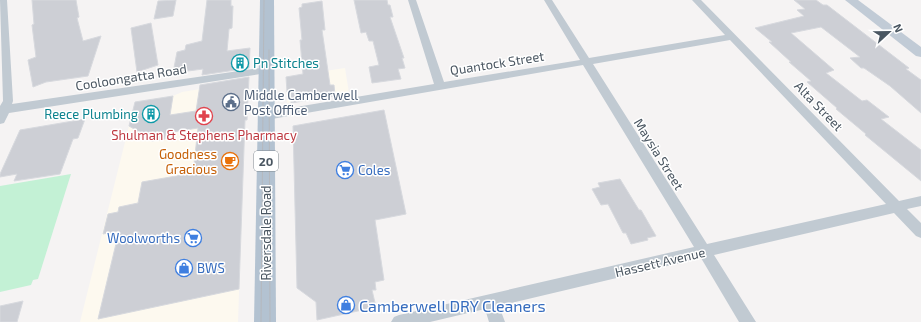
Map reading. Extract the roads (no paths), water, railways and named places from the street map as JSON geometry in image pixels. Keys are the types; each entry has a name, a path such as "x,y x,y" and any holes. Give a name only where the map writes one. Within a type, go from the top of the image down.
{"main road":[{"name":"Riversdale Road","path":"265,322 267,0"}],"street":[{"path":"0,120 8,101 3,0"},
{"path":"412,0 440,86"},
{"name":"Maysia Street","path":"548,0 585,62 748,322"},
{"name":"Alta Street","path":"696,0 921,232"},
{"path":"851,0 921,53"},
{"name":"Quantock Street","path":"266,116 732,37"},
{"name":"Cooloongatta Road","path":"3,110 267,70"},
{"name":"Hassett Avenue","path":"399,322 921,202"},
{"path":"490,301 496,322"}],"tram line":[{"path":"261,322 264,0"},
{"path":"269,50 270,322"}],"place":[{"name":"Pn Stitches","path":"240,63"},
{"name":"Middle Camberwell Post Office","path":"231,102"},
{"name":"Reece Plumbing","path":"151,114"},
{"name":"Shulman & Stephens Pharmacy","path":"204,116"},
{"name":"Goodness Gracious","path":"230,161"},
{"name":"Coles","path":"345,170"},
{"name":"Woolworths","path":"193,238"},
{"name":"BWS","path":"184,268"},
{"name":"Camberwell DRY Cleaners","path":"346,305"}]}
